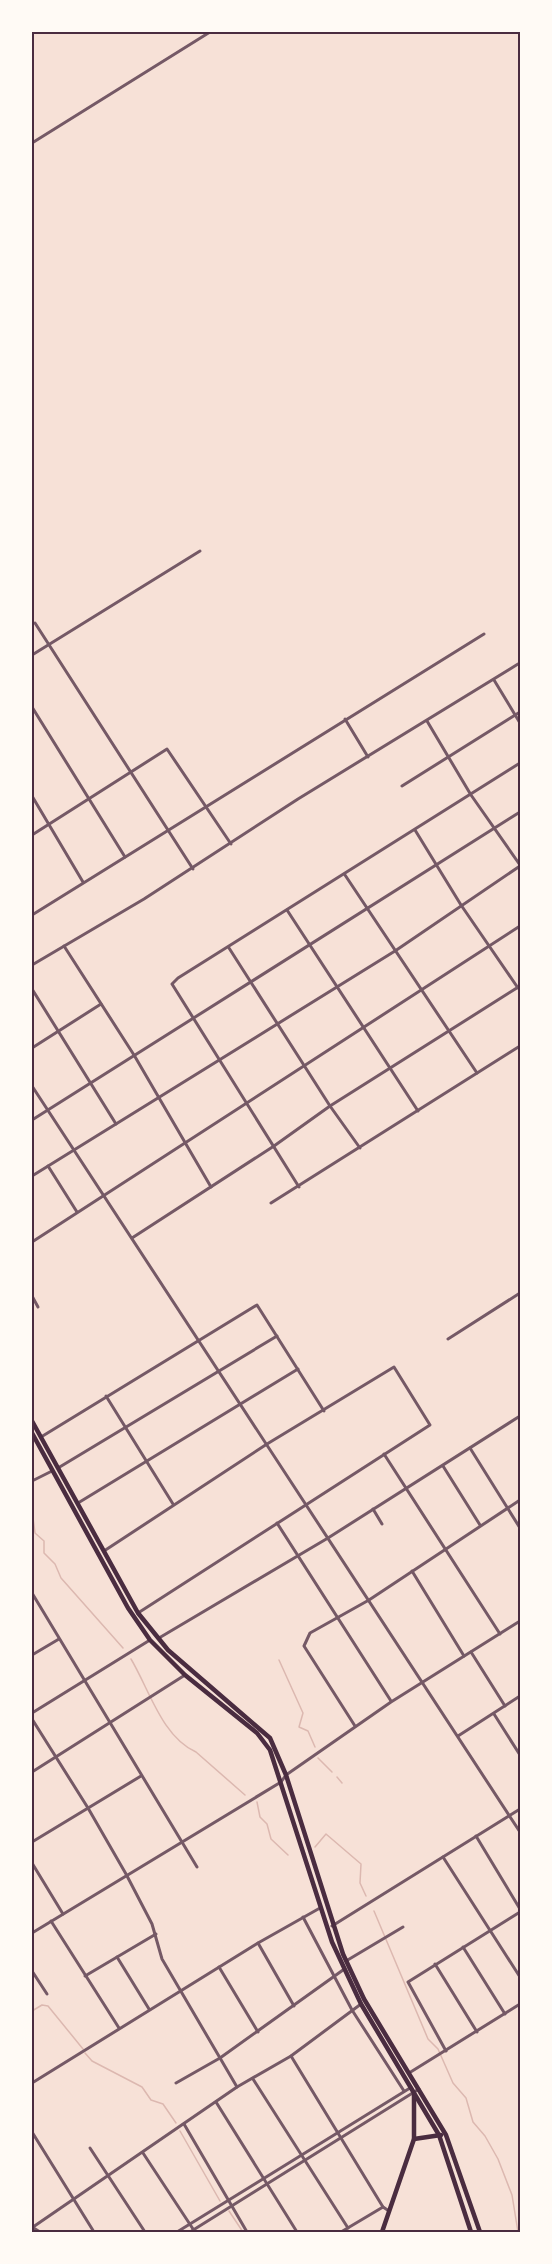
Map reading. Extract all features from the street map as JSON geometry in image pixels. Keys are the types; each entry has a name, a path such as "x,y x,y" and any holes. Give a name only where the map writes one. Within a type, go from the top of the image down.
{"highway":[{"path":"32,1420 138,1613 157,1639 261,1729 274,1748 286,1775 332,1926 346,1961 364,1999 410,2073 415,2088 439,2134 471,2232"},
{"path":"32,1433 128,1608 150,1640 184,1675 257,1733 270,1750 320,1908 343,1970 361,2004 446,2135 480,2232"},
{"path":"382,2232 414,2139 415,2088"},
{"path":"414,2139 439,2134 446,2135"}],"street":[{"path":"32,143 210,32"},
{"path":"32,655 200,550"},
{"path":"35,623 192,869"},
{"path":"32,915 345,718 484,634"},
{"path":"32,965 192,869 518,664"},
{"path":"494,680 520,723"},
{"path":"32,707 125,857"},
{"path":"402,786 520,712"},
{"path":"345,718 368,757"},
{"path":"32,1176 395,951 520,866 471,795 427,721"},
{"path":"32,836 167,749 231,844"},
{"path":"299,1187 192,1020 172,984 178,978 520,764"},
{"path":"32,796 83,882"},
{"path":"32,1120 520,812"},
{"path":"132,1238 274,1146 330,1106 519,987 461,905 415,830"},
{"path":"345,875 477,1073"},
{"path":"287,910 418,1111"},
{"path":"32,1242 520,926"},
{"path":"64,946 134,1055 187,1142 211,1187"},
{"path":"229,948 330,1106 360,1148"},
{"path":"32,989 116,1124"},
{"path":"32,1048 101,1004"},
{"path":"271,1203 520,1046"},
{"path":"32,1086 520,1832"},
{"path":"48,1166 77,1212"},
{"path":"448,1339 520,1293"},
{"path":"32,1296 39,1307"},
{"path":"41,1437 257,1305 324,1411"},
{"path":"58,1468 277,1336"},
{"path":"104,1551 267,1444 394,1367 430,1425 138,1613"},
{"path":"77,1504 298,1369"},
{"path":"106,1396 173,1504"},
{"path":"157,1639 328,1538 520,1416"},
{"path":"470,1448 520,1528"},
{"path":"384,1454 500,1634"},
{"path":"442,1466 481,1526"},
{"path":"32,1481 52,1471"},
{"path":"355,1726 304,1646 309,1633 369,1600 520,1500"},
{"path":"373,1509 382,1524"},
{"path":"277,1523 391,1702"},
{"path":"412,1571 464,1656"},
{"path":"32,1594 197,1867"},
{"path":"32,1933 281,1782 286,1775 355,1726 520,1621"},
{"path":"32,1654 59,1639"},
{"path":"32,1713 150,1640"},
{"path":"471,1652 505,1706"},
{"path":"32,1772 155,1696 184,1675"},
{"path":"458,1736 520,1696"},
{"path":"494,1714 520,1755"},
{"path":"32,1719 126,1874 156,1934 162,1959 237,2086"},
{"path":"32,1842 141,1776"},
{"path":"332,1926 520,1809"},
{"path":"446,2052 408,1982 520,1910 476,1836"},
{"path":"443,1857 520,1977"},
{"path":"32,1863 63,1914"},
{"path":"32,2083 149,2009 320,1908"},
{"path":"303,1917 352,2010 404,2091"},
{"path":"51,1921 119,2028"},
{"path":"346,1961 403,1927"},
{"path":"86,1976 156,1934"},
{"path":"258,1943 294,2006"},
{"path":"463,1947 506,2014"},
{"path":"117,1958 149,2009"},
{"path":"435,1964 477,2032"},
{"path":"219,1967 258,2031"},
{"path":"176,2083 220,2058 343,1970"},
{"path":"32,1971 47,1995"},
{"path":"40,2232 32,2227 143,2153 237,2086 291,2056 361,2004"},
{"path":"410,2073 520,2004"},
{"path":"291,2056 383,2206 390,2212"},
{"path":"253,2079 348,2228"},
{"path":"177,2232 404,2091 415,2088"},
{"path":"143,2153 193,2232 415,2088"},
{"path":"216,2102 297,2232"},
{"path":"184,2124 227,2201 248,2232"},
{"path":"32,2132 94,2232"},
{"path":"90,2148 110,2175 145,2232"},
{"path":"341,2232 383,2206"}],"waterway":[{"path":"32,1510 35,1533 44,1541 44,1553 55,1564 61,1578 123,1648"},
{"path":"131,1659 157,1711 174,1735 245,1795"},
{"path":"279,1660 303,1713 299,1727 308,1731 315,1747"},
{"path":"318,1758 332,1772"},
{"path":"337,1777 342,1783"},
{"path":"257,1802 260,1817 267,1824 271,1839 288,1855"},
{"path":"315,1847 326,1834 361,1864 360,1883 366,1896"},
{"path":"374,1911 428,2039 438,2049 453,2083 466,2098 473,2122 485,2136 498,2159 512,2195 518,2232"},
{"path":"32,2011 42,2005 48,2006 83,2049"},
{"path":"85,2053 92,2061 142,2087 151,2100 163,2104 176,2123"},
{"path":"180,2131 220,2201"},
{"path":"229,2211 243,2232"}]}
